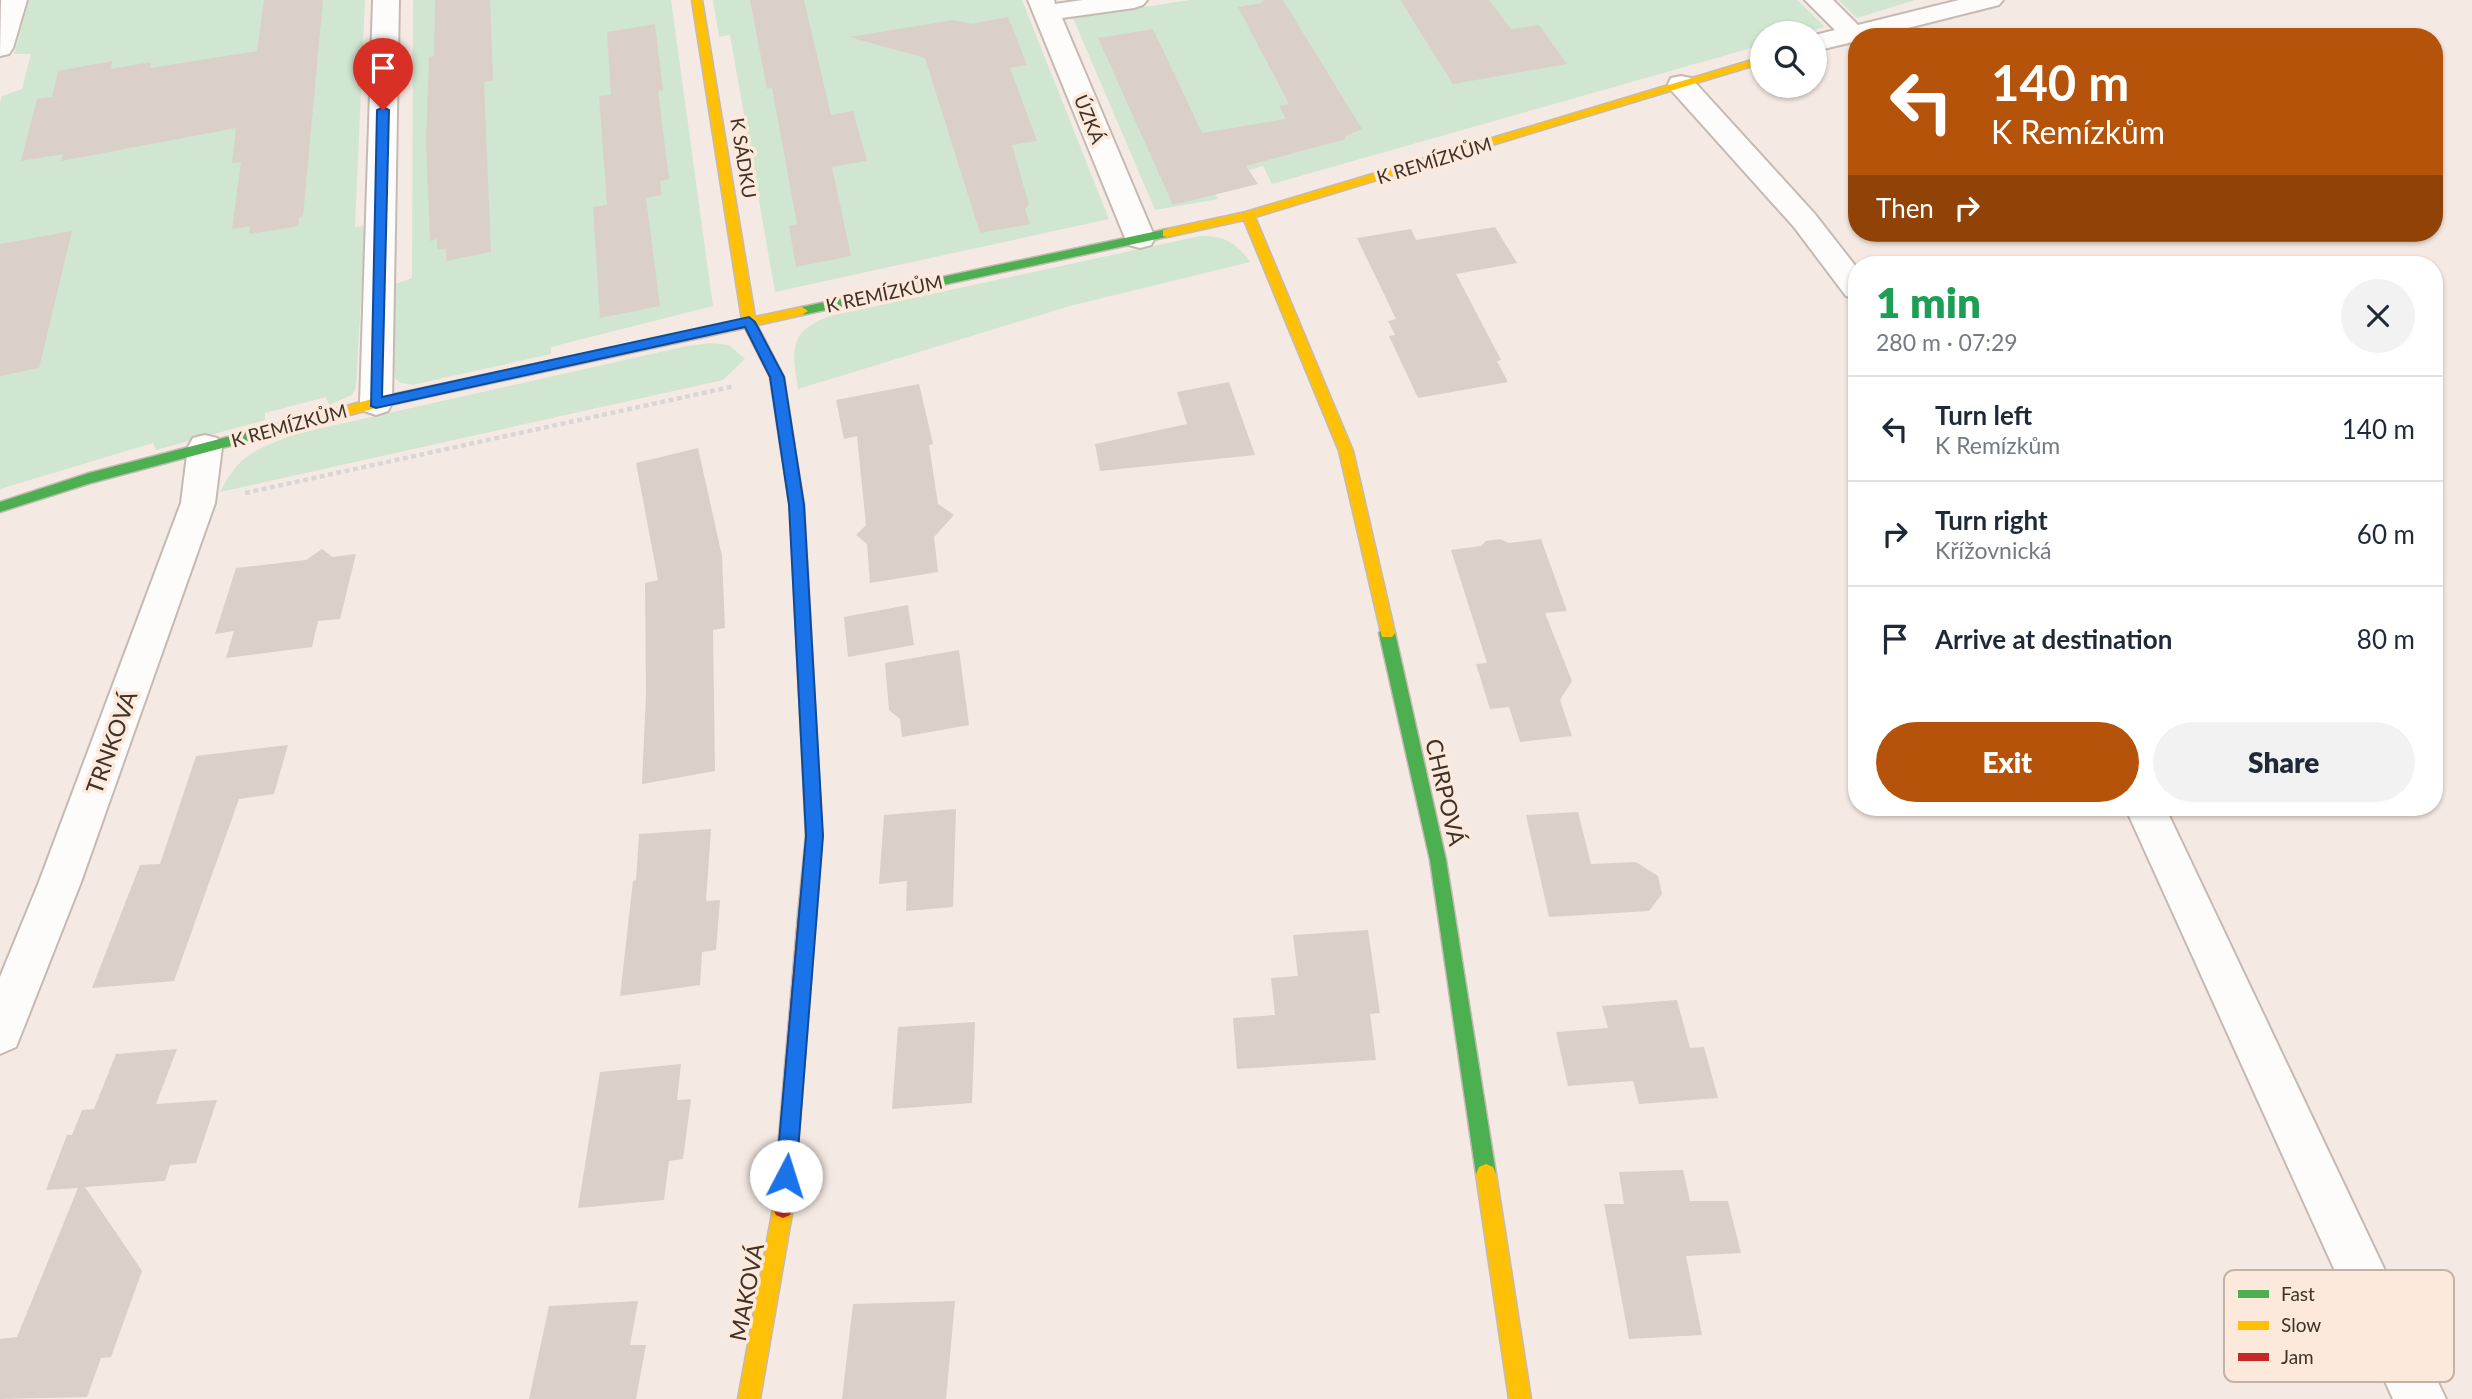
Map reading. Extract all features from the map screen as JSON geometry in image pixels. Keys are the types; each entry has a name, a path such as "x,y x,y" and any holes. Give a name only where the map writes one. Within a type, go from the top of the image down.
{"street":[{"path":"0,48 14,0"},
{"path":"376,403 386,0"},
{"name":"K SÁDKU","path":"697,0 749,322"},
{"path":"1044,7 1134,0"},
{"path":"1818,0 1848,30"},
{"path":"1872,28 1990,0"},
{"name":"ÚZKÁ","path":"1044,7 1140,238"},
{"path":"1827,40 1848,34"},
{"name":"K REMÍZKŮM","path":"0,507 89,478 376,403 1248,215 1750,64"},
{"path":"1681,84 1804,220 1848,277"},
{"name":"CHRPOVÁ","path":"1248,215 1346,451 1438,860 1520,1399"},
{"name":"MAKOVÁ","path":"749,322 777,377 797,505 814,836 782,1229 749,1399"},
{"name":"TRNKOVÁ","path":"0,1032 61,882 198,503 205,447"},
{"path":"2149,816 2360,1270"},
{"path":"2412,1382 2420,1399"}],"path":[{"path":"198,503 777,377"}],"green space":[{"path":"29,0 365,0 355,227 365,226 356,387 352,395 329,405 326,397 265,413 265,420 156,450 153,443 0,489 0,102 2,96 22,89 31,54 14,54"},
{"path":"413,0 671,0 713,306 551,347 551,354 412,385 399,382 395,378 393,285 412,278"},
{"path":"713,0 1022,0 1109,219 775,292 730,35 719,37"},
{"path":"1190,0 1797,0 1819,21 1750,21 1750,48 1272,184 1263,166 1208,182 1218,199 1155,210 1073,18"},
{"path":"1839,0 1915,0 1857,18"},
{"path":"1200,236 1216,237 1229,242 1240,249 1250,262 1070,306 798,389 794,353 796,344 806,329 830,316"},
{"path":"712,343 729,345 745,359 723,380 220,492 227,479 250,454 295,434 687,346"}],"building":[{"path":"264,0 323,0 303,216 299,217 298,226 249,234 250,226 232,229 241,162 232,163 236,128 61,161 63,154 21,161 37,99 52,97 58,71 112,61 111,69 151,62 150,68 257,51"},
{"path":"435,0 490,0 493,81 484,82 491,252 446,261 446,249 437,250 437,239 430,241 426,143 429,57 434,56"},
{"path":"750,0 804,0 831,115 853,111 867,161 832,167 851,256 796,267 789,226 797,224 772,88 767,89"},
{"path":"1264,0 1283,0 1362,129 1346,136 1346,139 1246,166 1258,184 1173,205 1098,38 1153,29 1202,133 1286,119 1279,106 1289,104 1238,7 1261,3"},
{"path":"1400,0 1489,0 1511,29 1539,25 1567,64 1453,84"},
{"path":"1008,17 1027,65 1010,68 1037,141 1012,145 1029,205 1025,209 1030,224 980,233 925,58 849,37 954,20 971,24"},
{"path":"655,24 663,90 658,91 669,179 660,181 661,195 646,198 660,306 600,318 593,207 607,205 599,96 611,95 607,32"},
{"path":"1495,227 1517,263 1456,274 1501,360 1497,361 1508,382 1418,398 1389,336 1395,335 1388,321 1396,319 1357,238 1411,229 1416,240"},
{"path":"72,231 39,368 0,376 0,244"},
{"path":"1229,382 1255,455 1100,471 1095,444 1187,424 1177,392"},
{"path":"919,384 933,444 929,445 938,504 954,515 934,537 938,572 870,583 867,544 856,535 866,525 857,436 844,439 836,400"},
{"path":"698,448 722,556 725,628 713,630 715,771 642,784 646,694 645,583 658,580 636,463"},
{"path":"1500,539 1509,543 1541,539 1567,611 1545,613 1572,681 1560,700 1572,736 1520,742 1509,707 1490,709 1476,664 1487,663 1451,550 1481,546 1486,541"},
{"path":"322,549 332,557 356,554 340,619 318,621 312,647 226,658 234,631 215,634 236,568 306,560"},
{"path":"908,605 914,645 848,657 844,617"},
{"path":"959,650 969,725 902,737 900,719 889,710 885,663"},
{"path":"288,745 274,794 239,799 174,981 92,988 140,865 160,864 196,756"},
{"path":"956,809 953,907 906,911 907,881 879,884 884,815"},
{"path":"1578,812 1591,864 1636,862 1658,876 1662,894 1649,911 1549,917 1526,815"},
{"path":"711,829 706,901 720,900 716,950 702,952 700,985 620,996 633,881 636,880 639,834"},
{"path":"1368,930 1380,1013 1370,1014 1376,1060 1237,1069 1233,1018 1275,1015 1271,978 1298,976 1293,935"},
{"path":"1677,1000 1690,1048 1704,1047 1718,1098 1639,1104 1633,1081 1568,1086 1556,1032 1608,1028 1602,1006"},
{"path":"975,1022 972,1103 892,1109 898,1027"},
{"path":"177,1049 156,1104 217,1100 196,1163 170,1165 165,1181 85,1187 142,1271 111,1357 101,1358 87,1397 0,1399 0,1339 17,1337 78,1188 46,1190 67,1135 72,1135 82,1110 94,1109 116,1054"},
{"path":"681,1064 677,1100 691,1099 683,1159 669,1161 664,1200 578,1208 600,1072"},
{"path":"1683,1170 1690,1201 1728,1201 1741,1253 1686,1256 1702,1335 1629,1339 1604,1204 1624,1204 1619,1172"},
{"path":"638,1301 630,1345 646,1345 636,1399 529,1399 549,1306"},
{"path":"955,1301 946,1399 842,1399 853,1304"}],"traffic: fast":[{"path":"802,311 1167,233"},
{"path":"0,507 89,478 277,429"},
{"path":"787,443 797,505 814,836 807,915"},
{"path":"1387,633 1438,860 1486,1174"}],"traffic: slow":[{"path":"697,0 749,322 777,377 787,443"},
{"path":"1167,233 1248,215 1750,64"},
{"path":"1248,215 1346,451 1387,633"},
{"path":"277,429 376,403 802,311"},
{"path":"1486,1174 1520,1399"},
{"path":"749,1399 783,1208"}],"traffic: jam":[{"path":"783,1208 807,915"}],"route":[{"path":"383,110 376,403 749,322 777,377 797,505 814,836 786,1176"}]}
